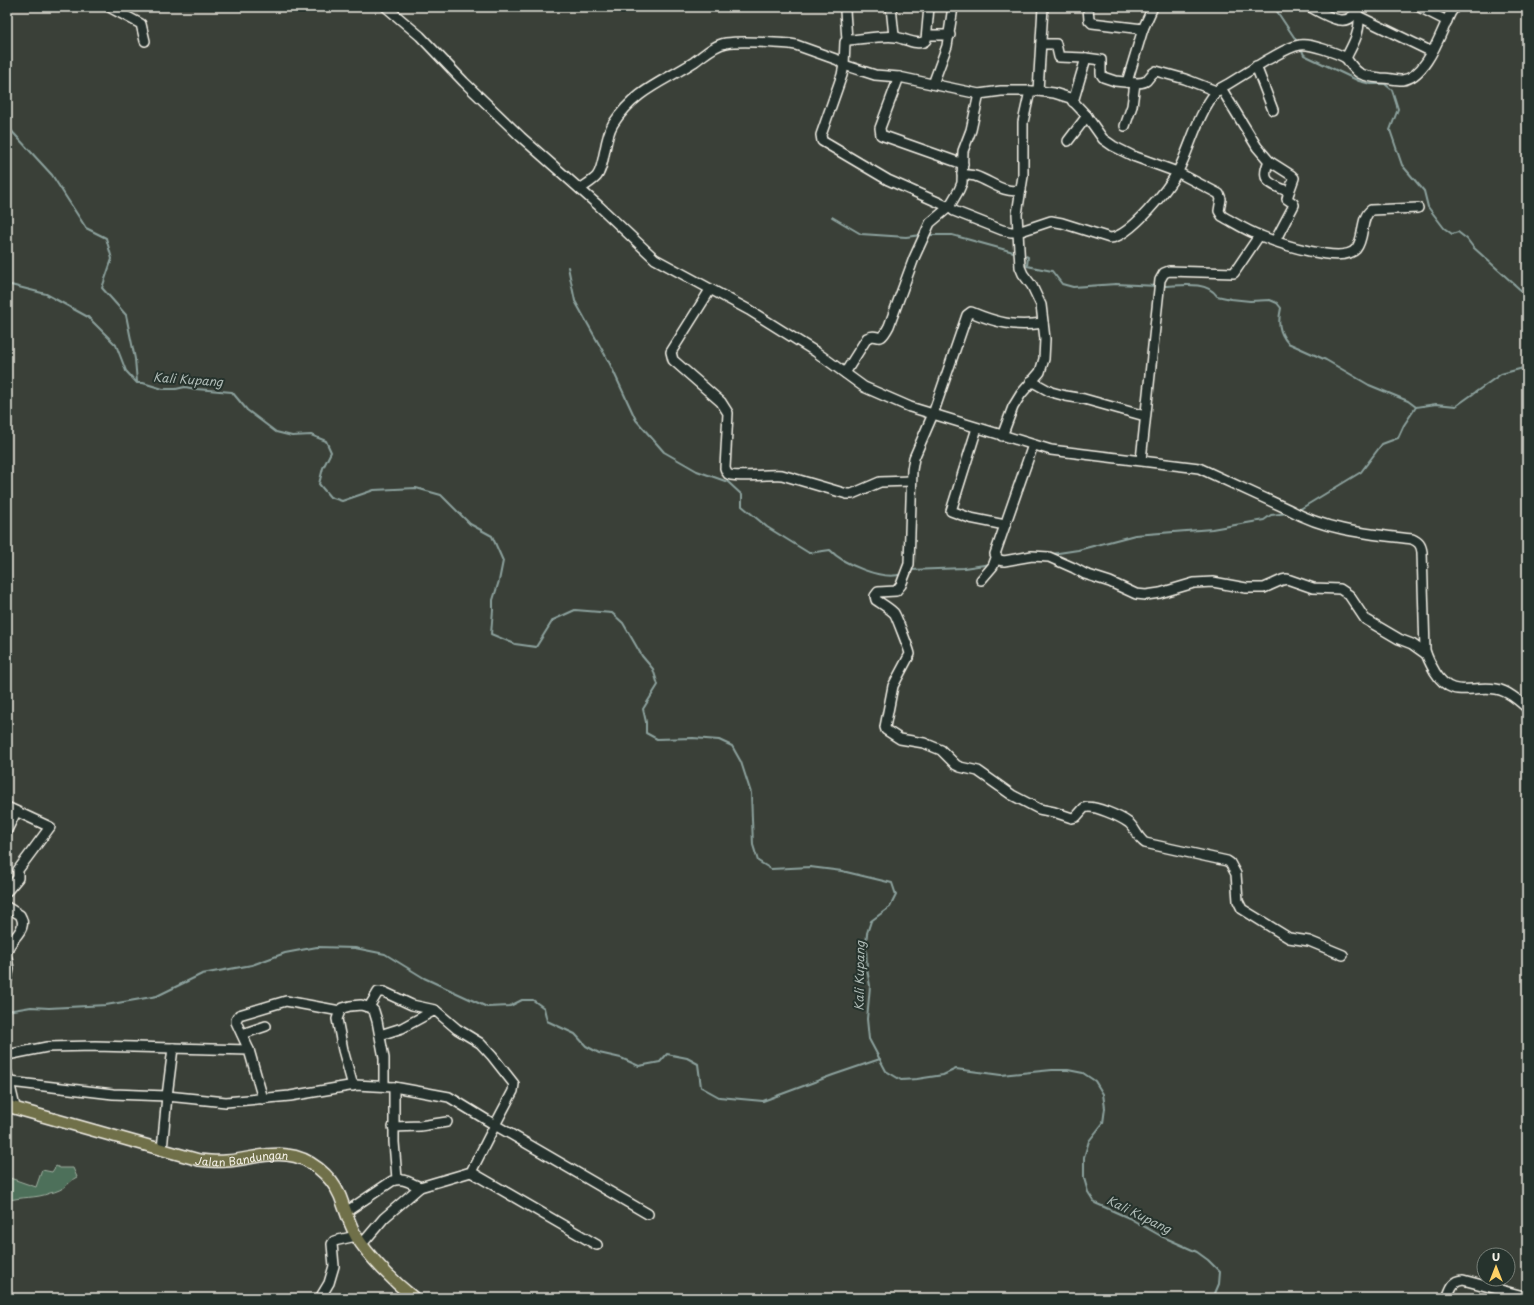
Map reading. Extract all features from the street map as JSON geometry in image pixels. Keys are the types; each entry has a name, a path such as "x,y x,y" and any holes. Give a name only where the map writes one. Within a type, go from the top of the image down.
{"main road":[{"name":"Jalan Bandungan","path":"11,1106 199,1160 226,1161 273,1154 301,1158 313,1164 324,1173 339,1194 359,1240 380,1265 414,1298"}],"street":[{"path":"109,7 141,24 145,41"},
{"path":"386,7 420,36 464,82 521,137 655,258 756,315 816,352 872,392 910,407 1033,445 1067,452 1199,468 1290,510 1304,518 1348,531 1412,539 1419,543 1422,552 1423,635 1426,654 1440,680 1448,686 1458,689 1483,688 1498,690 1517,699 1527,708"},
{"path":"891,7 894,36"},
{"path":"846,40 894,36 918,43 924,42 926,40 929,7"},
{"path":"933,84 950,35 954,7"},
{"path":"1002,436 1013,407 1031,381 1040,372 1044,359 1046,339 1041,305 1032,286 1020,267 1017,214 1023,176 1023,122 1034,92 1041,44 1043,7"},
{"path":"1088,7 1088,17 1092,23 1143,29"},
{"path":"1126,126 1132,106 1131,82 1143,29 1152,7"},
{"path":"1310,7 1330,17 1346,21 1351,19 1357,11"},
{"path":"1419,7 1447,21"},
{"path":"845,11 846,40 844,44 844,65 822,135 822,141 888,180 949,207 954,211 1002,230 1018,232 1051,221 1114,238 1130,228 1147,213 1177,172 1198,125 1219,90 1256,66 1298,45 1336,53 1346,58 1359,74 1375,78 1402,80 1409,78 1423,68 1455,7"},
{"path":"1357,11 1432,52"},
{"path":"1346,58 1354,44 1358,28 1357,11"},
{"path":"926,35 950,35"},
{"path":"580,189 597,177 600,171 607,139 613,124 632,100 649,87 693,62 719,45 734,43 790,44 838,60 844,65 875,75 933,84 948,89 979,94 1034,92 1054,93 1070,98 1087,116 1103,138 1113,146 1133,156 1177,172 1219,194 1221,199 1220,214 1259,236 1324,254 1333,255 1350,253 1356,249 1360,242 1367,214 1371,210 1418,208"},
{"path":"1041,44 1056,44 1059,57 1101,60 1101,74 1103,77 1115,81 1144,83 1153,72 1156,71 1219,90 1257,147 1269,161 1294,178 1287,199 1294,205 1275,241"},
{"path":"1074,102 1086,58"},
{"path":"1256,66 1272,110"},
{"path":"899,78 880,128 881,135 963,164"},
{"path":"845,373 867,338 870,336 880,338 884,336 914,258 930,223 949,207 959,190 962,174 963,151 971,130 979,94"},
{"path":"1068,141 1087,116"},
{"path":"1269,161 1265,174 1267,181 1290,192"},
{"path":"962,174 975,176 1003,189 1014,191 1021,190"},
{"path":"1141,460 1160,280 1162,276 1169,271 1234,273 1259,236"},
{"path":"710,290 671,352 671,356 673,360 726,408 728,413 725,468 729,475 772,474 847,494 852,494 880,482 911,481"},
{"path":"1043,323 1001,323 971,312 968,313 933,414 914,458 911,481 909,564 901,586 896,591 878,592 876,596 876,600 895,614 903,638 910,650 910,654 893,686 885,724 886,730 900,739 924,743 941,750 956,765 978,771 1012,796 1039,809 1072,818 1076,817 1084,808 1091,807 1116,815 1129,823 1144,843 1227,861 1230,863 1236,874 1238,901 1242,909 1289,938 1309,941 1343,955"},
{"path":"1031,381 1051,392 1066,396 1084,398 1145,416"},
{"path":"977,428 952,511 970,518 1005,525"},
{"path":"982,580 995,562 997,547 1033,445"},
{"path":"995,562 999,560 1004,561 1037,556 1049,557 1085,574 1110,582 1136,594 1146,595 1160,593 1194,583 1205,582 1246,588 1264,588 1287,579 1313,588 1340,589 1349,595 1365,619 1412,644 1426,654"},
{"path":"7,808 50,827 18,870 18,878 7,891"},
{"path":"7,830 16,812"},
{"path":"7,907 20,915 22,923 20,932 11,941 7,951"},
{"path":"7,958 9,969 7,979"},
{"path":"368,1007 378,992 384,992 412,1005 435,1010 457,1028 480,1043 514,1084 513,1091 471,1172"},
{"path":"264,1099 249,1050 236,1020 239,1015 281,1002 295,1002 340,1012"},
{"path":"353,1086 343,1050 338,1023 340,1012 343,1008 350,1006 368,1007 374,1011 384,1058 384,1086"},
{"path":"380,1036 402,1028 435,1010"},
{"path":"242,1034 266,1026"},
{"path":"7,1055 40,1048 95,1046 249,1050"},
{"path":"162,1150 166,1096 173,1048"},
{"path":"11,1106 8,1078 113,1094 166,1096 226,1102 290,1096 353,1086 394,1087 449,1097 648,1214"},
{"path":"394,1087 393,1127 397,1179"},
{"path":"393,1127 420,1126 447,1122"},
{"path":"320,1298 329,1282 334,1266 332,1244 334,1242 359,1240 420,1187 471,1172 597,1245"},
{"path":"346,1212 386,1184 397,1179 420,1187"},
{"path":"1447,1298 1453,1285 1456,1282 1463,1280 1527,1297"}],"green space":[{"path":"56,1166 60,1168 73,1168 77,1177 64,1188 55,1192 7,1201 7,1177 36,1187 42,1170 52,1172"}],"waterway":[{"path":"1274,7 1298,43"},
{"path":"1301,48 1304,55 1359,81 1371,84 1385,84 1392,90 1398,109 1390,130 1402,165 1424,191 1428,207 1444,228 1452,234 1458,232 1467,239 1473,247 1525,294 1527,299"},
{"path":"7,126 52,175 86,228 106,238 112,259 102,288 126,315 135,359 137,382"},
{"path":"832,217 861,234 906,237 921,235"},
{"path":"928,235 952,235 1017,253"},
{"path":"1023,255 1028,257 1027,266 1052,271 1062,284 1073,287 1116,284 1157,286"},
{"path":"568,267 575,301 610,364 636,420 664,452 697,471 728,482 742,495 742,506 767,527 809,553 830,550 844,561 864,570 894,576 902,574"},
{"name":"Kali Kupang","path":"7,284 46,294 88,317 116,345 126,371 137,383 143,383 163,389 185,387 232,392 247,410 276,432 292,436 311,435 326,441 331,452 323,468 319,484 330,497 342,501 374,490 416,488 441,495 470,524 492,536 503,561 493,600 491,634 515,644 536,647 553,620 575,610 612,613 623,623 642,656 653,669 658,685 643,709 646,722 646,733 657,739 693,738 719,740 732,746 741,762 751,793 753,845 758,861 771,869 810,867 842,871 892,883 896,895 890,907 871,921 867,933 866,947 867,969 870,986 867,1019 869,1039 886,1071 901,1080 943,1075 956,1069 1001,1075 1068,1070 1083,1073 1095,1081 1103,1094 1105,1108 1103,1123 1089,1141 1084,1157 1084,1178 1088,1192 1095,1203 1129,1218 1161,1236 1197,1252 1208,1260 1220,1272 1219,1284 1213,1298"},
{"path":"1162,286 1199,286 1212,291 1217,296 1250,301 1270,300 1277,303 1281,308 1279,322 1282,335 1288,343 1326,360 1369,385 1408,401 1416,407"},
{"path":"1297,511 1361,472 1382,444 1398,438 1404,425 1416,407 1436,404 1456,406 1501,374 1527,367"},
{"path":"1052,554 1078,550 1135,535 1212,529 1264,520 1271,515 1289,513"},
{"path":"910,570 964,568 991,564"},
{"path":"7,1011 31,1007 49,1008 106,1005 135,1000 157,996 202,974 252,965 285,953 317,947 355,948 385,954 424,978 487,1007 510,1006 522,1000 533,1000 544,1008 547,1021 575,1034 586,1046 599,1053 621,1058 639,1066 660,1062 667,1054 687,1058 698,1064 701,1087 719,1097 763,1101 880,1059"}]}
